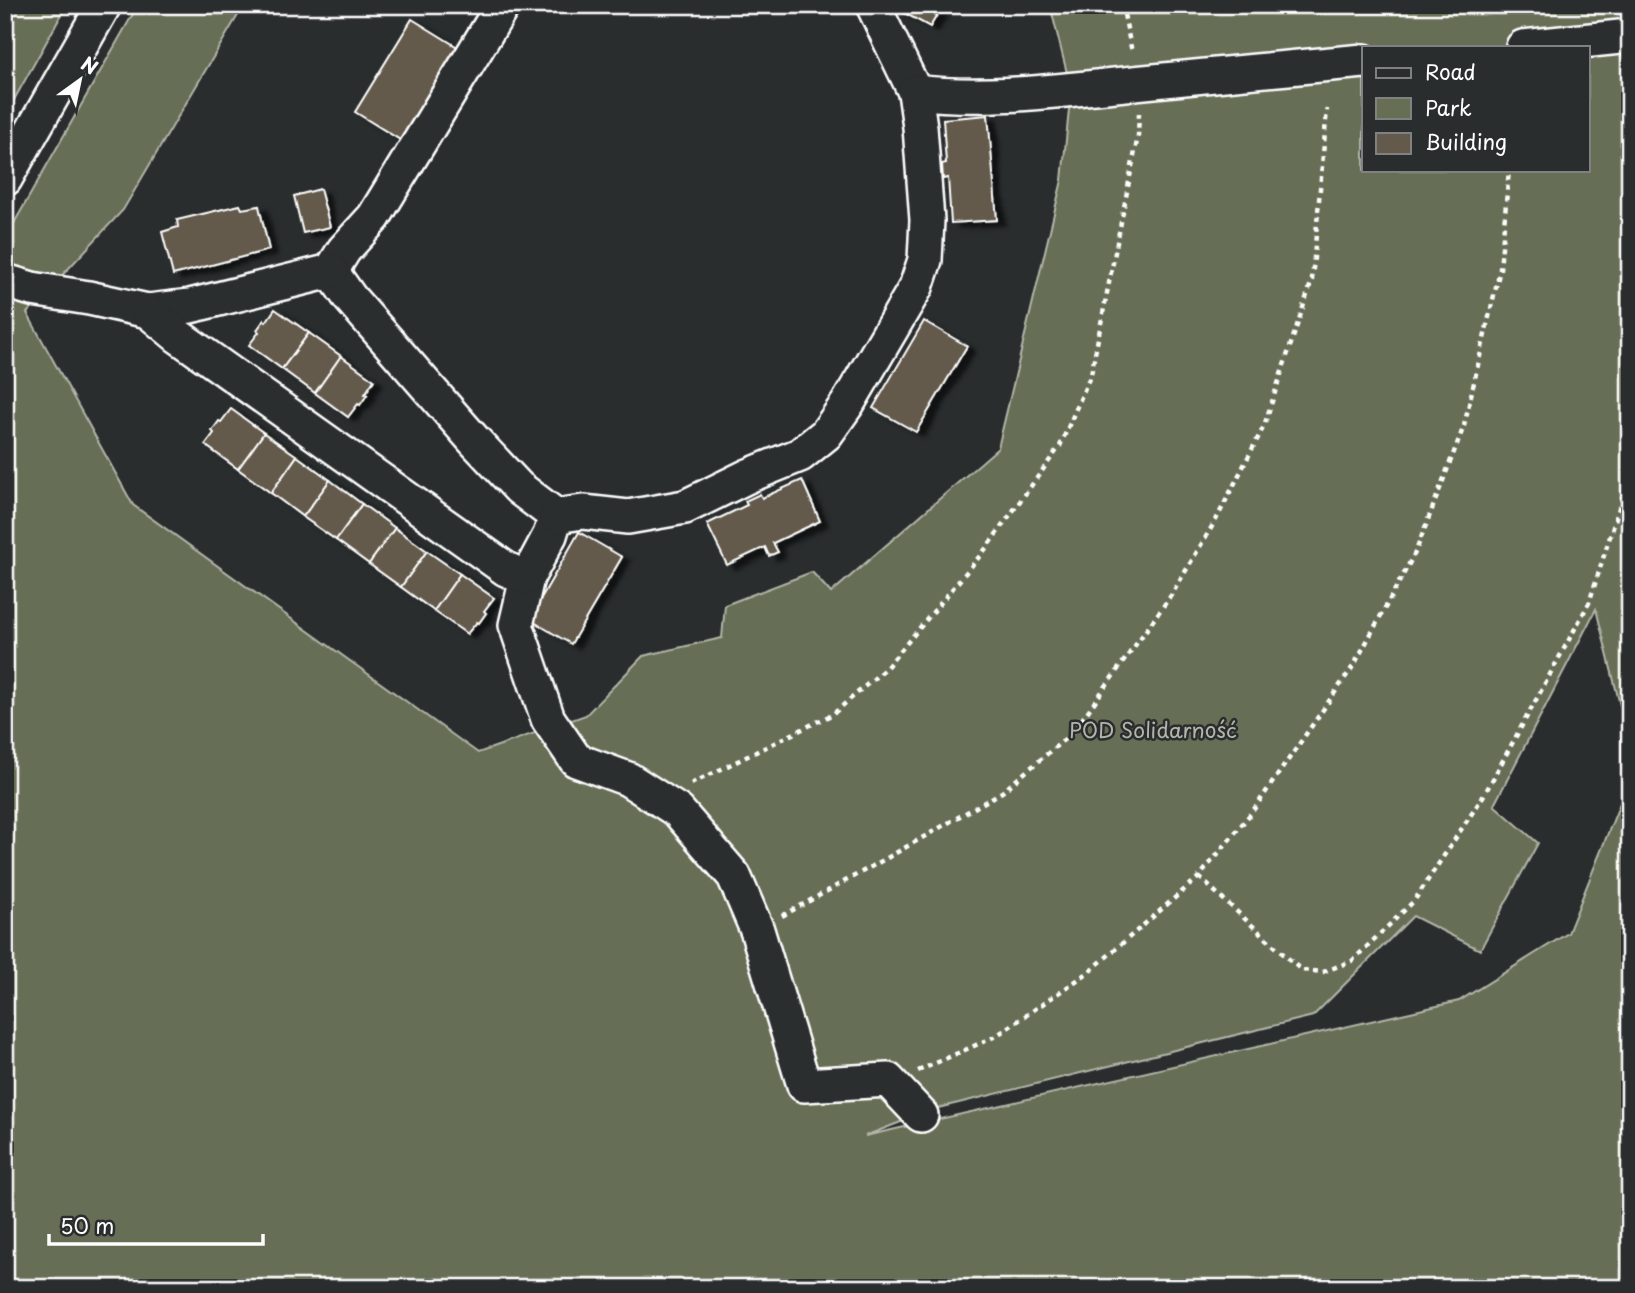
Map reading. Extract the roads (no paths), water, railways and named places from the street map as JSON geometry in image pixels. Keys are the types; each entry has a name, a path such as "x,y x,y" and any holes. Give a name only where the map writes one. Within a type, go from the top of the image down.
{"street":[{"path":"5,179 104,5"},
{"path":"5,281 32,289 148,310 190,306 331,271 344,250 373,217 503,5"},
{"path":"331,271 349,298 473,439 519,488 556,516 583,512 628,517 685,507 800,454 826,434 848,403 916,287 925,260 927,220 915,92 873,5"},
{"path":"1533,46 1630,36"},
{"path":"915,92 1003,95 1362,61"},
{"path":"148,310 178,336 506,569 527,578"},
{"path":"556,516 550,535 527,578 516,625 548,719 576,760 628,779 678,811 734,876 757,930 804,1085 888,1080 921,1115"}],"park label":[{"name":"POD Solidarność","path":"1153,731"}]}
